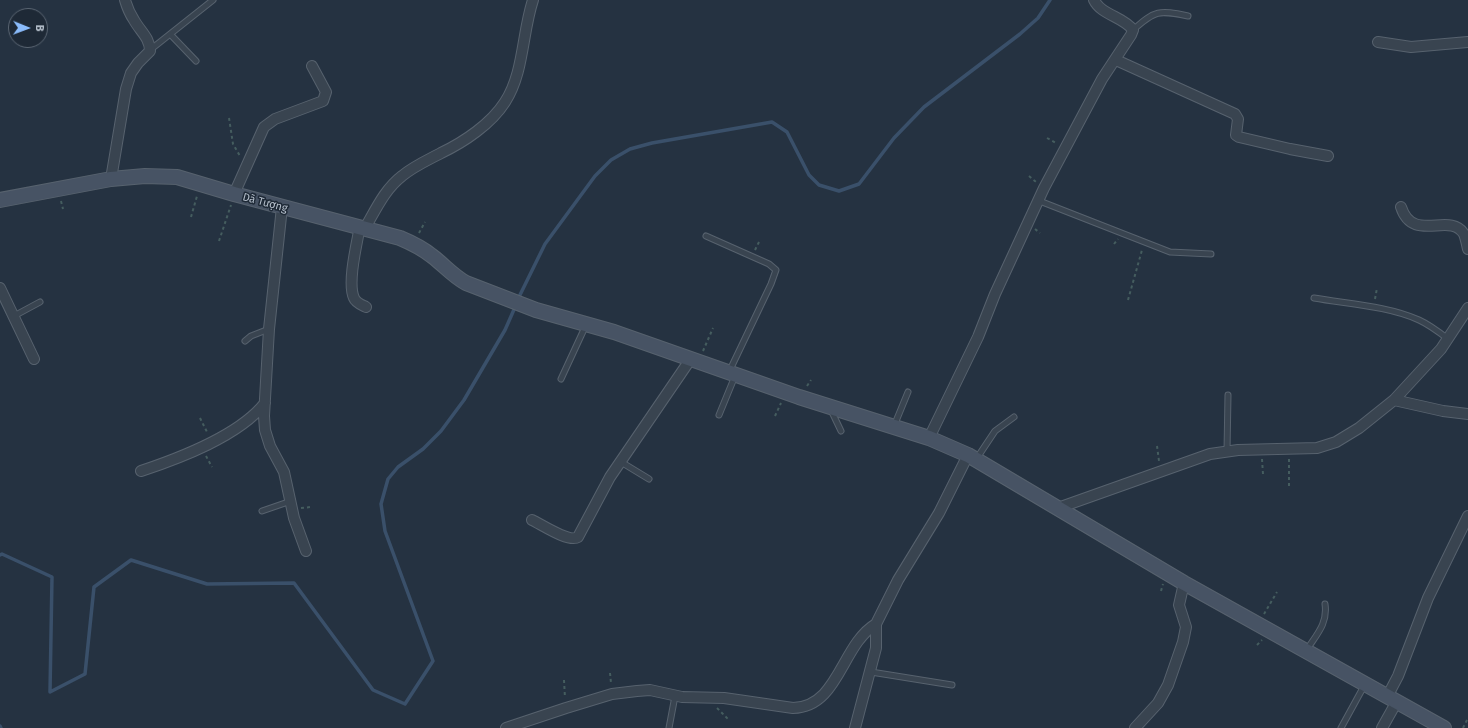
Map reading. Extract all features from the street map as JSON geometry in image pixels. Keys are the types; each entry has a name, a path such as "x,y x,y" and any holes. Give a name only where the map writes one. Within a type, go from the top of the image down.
{"street":[{"path":"111,179 126,89 134,68 150,51 150,45 134,20 125,0"},
{"path":"366,307 358,302 354,297 352,290 354,265 363,227 391,186 402,176 415,166 460,143 476,131 504,103 512,88 519,67 527,20 533,0"},
{"path":"929,438 978,337 994,294 1037,200 1102,79 1116,60 1133,30 1129,25 1103,9 1094,0"},
{"path":"1378,42 1411,47 1468,42"},
{"path":"1116,60 1235,114 1238,119 1236,135 1290,149 1328,156"},
{"path":"234,194 264,127 275,119 323,101 326,97 326,92 312,66"},
{"name":"Dã Tượng","path":"0,200 111,179 145,176 177,177 282,207 363,227 414,244 434,257 457,278 536,310 614,332 694,362 929,438 972,457 1184,583 1305,652 1444,728"},
{"path":"282,207 269,329 265,430 270,446 284,472 294,518 306,551"},
{"path":"1401,207 1404,216 1415,225 1449,226 1458,228 1464,234 1468,249"},
{"path":"0,288 34,359"},
{"path":"1058,508 1161,472 1200,456 1227,451 1317,448 1336,442 1359,428 1394,400 1449,339 1468,308"},
{"path":"532,520 571,539 578,537 620,462 694,362"},
{"path":"1394,400 1443,411 1468,414"},
{"path":"141,471 174,460 212,442 254,414 265,403"},
{"path":"856,728 876,648 876,624 898,580 972,457"},
{"path":"1382,728 1392,700 1398,676 1428,598 1468,516"},
{"path":"1135,728 1158,702 1168,685 1183,642 1186,627 1179,605 1184,583"},
{"path":"506,728 612,694 637,690 650,690 675,696 724,698 793,708 811,705 824,695 852,649 869,628 876,624"}],"lane":[{"path":"150,51 213,0"},
{"path":"1133,30 1148,17 1157,13 1169,12 1188,16"},
{"path":"171,35 196,61"},
{"path":"1037,200 1170,252 1212,254"},
{"path":"706,236 769,264 776,270 732,374 719,415"},
{"path":"1314,298 1390,310 1420,321 1449,339"},
{"path":"14,316 40,302"},
{"path":"561,379 587,324"},
{"path":"246,341 251,336 269,329"},
{"path":"893,427 908,392"},
{"path":"1227,451 1228,395"},
{"path":"830,407 841,431"},
{"path":"972,457 996,431 1014,417"},
{"path":"620,462 649,479"},
{"path":"262,511 291,501"},
{"path":"1305,652 1323,626 1327,616 1325,604"},
{"path":"871,672 952,685"},
{"path":"1341,728 1365,685"},
{"path":"669,728 675,696"}],"path":[{"path":"229,118 233,144 246,165"},
{"path":"191,217 200,183"},
{"path":"219,241 234,194"},
{"path":"1128,300 1144,243"},
{"path":"1374,308 1377,288"},
{"path":"694,362 713,328"},
{"path":"200,418 212,442"},
{"path":"1157,446 1161,472"},
{"path":"1262,450 1263,474"},
{"path":"1288,450 1289,487"},
{"path":"1258,625 1277,592"},
{"path":"564,680 566,708"},
{"path":"1464,728 1468,718"}],"waterway":[{"path":"518,299 545,244 595,176 611,160 630,149 652,143 772,122 787,132 809,175 819,185 839,191 859,184 894,138 924,107 1020,34 1038,18 1050,0"},
{"path":"0,555 2,554 52,577 50,692 85,674 94,587 131,560 207,584 294,583 373,690 405,704 433,661 385,531 381,504 388,479 398,467 423,449 441,431 464,400 505,330 516,305"}]}
